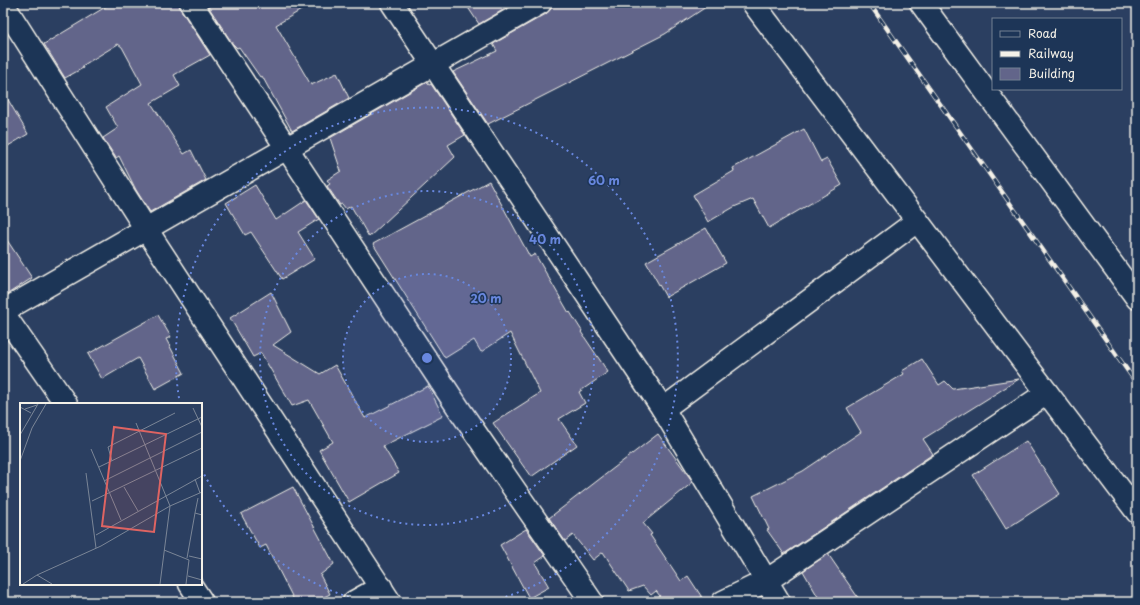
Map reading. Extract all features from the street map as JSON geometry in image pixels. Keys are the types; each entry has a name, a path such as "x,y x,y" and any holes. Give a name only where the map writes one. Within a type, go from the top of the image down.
{"street":[{"path":"191,3 461,412 592,602"},
{"path":"392,3 663,409 779,602"},
{"path":"65,403 3,312 540,3"},
{"path":"753,3 1137,512"},
{"path":"921,3 1137,298"},
{"path":"3,4 146,230 386,595 354,602"},
{"path":"663,409 917,221"},
{"path":"723,602 766,581 1047,393"},
{"path":"191,585 202,602"}],"building":[{"path":"112,3 179,3 181,10 210,55 174,75 180,86 151,103 184,154 191,150 206,180 150,212 136,190 119,156 116,158 103,138 118,128 106,107 142,84 122,47 118,44 82,66 83,68 65,78 44,44"},
{"path":"206,3 313,3 276,25 311,85 337,73 349,98 292,131 262,76 260,77 239,47 237,48 232,43"},
{"path":"465,3 515,3 479,24"},
{"path":"552,3 712,3 665,34 488,124 453,72 497,51 493,44 546,14 551,9"},
{"path":"427,82 429,85 431,84 465,135 448,145 455,157 369,237 351,206 346,209 342,204 340,205 327,186 330,184 327,180 341,171 330,138"},
{"path":"3,91 28,134 3,149"},
{"path":"804,129 821,162 827,159 842,185 769,228 753,199 734,207 708,222 693,195 734,171 733,168"},
{"path":"489,181 530,257 535,254 569,313 570,312 582,331 581,332 608,372 579,392 585,403 559,419 577,445 531,477 493,423 540,393 510,333 481,352 474,340 445,358 373,244"},
{"path":"255,185 276,220 306,200 319,219 298,232 315,259 282,279 251,232 245,235 226,203"},
{"path":"706,228 726,263 666,297 646,262"},
{"path":"3,234 32,278 3,297"},
{"path":"271,292 291,332 273,345 320,374 335,365 365,418 428,386 443,416 383,446 399,473 349,502 319,450 333,442 309,400 292,406 261,353 253,357 230,318"},
{"path":"158,315 171,337 166,339 184,373 155,389 138,358 102,379 88,354"},
{"path":"922,359 939,385 945,381 953,389 1019,379 923,439 933,454 784,554 767,530 769,529 753,496 803,471 861,432 847,408 904,374 902,371"},
{"path":"658,434 693,482 643,523 652,534 650,535 681,581 688,576 705,602 650,602 660,596 656,591 651,595 643,586 629,591 603,552 593,560 573,535 565,541 549,518"},
{"path":"1026,441 1060,494 1006,529 973,475"},
{"path":"293,487 334,564 320,575 330,594 314,602 295,602 266,545 260,548 241,514"},
{"path":"526,529 545,556 535,563 549,587 529,598 500,545"},
{"path":"828,554 861,602 821,602 803,571"}],"railway":[{"path":"869,3 1137,384"}]}
